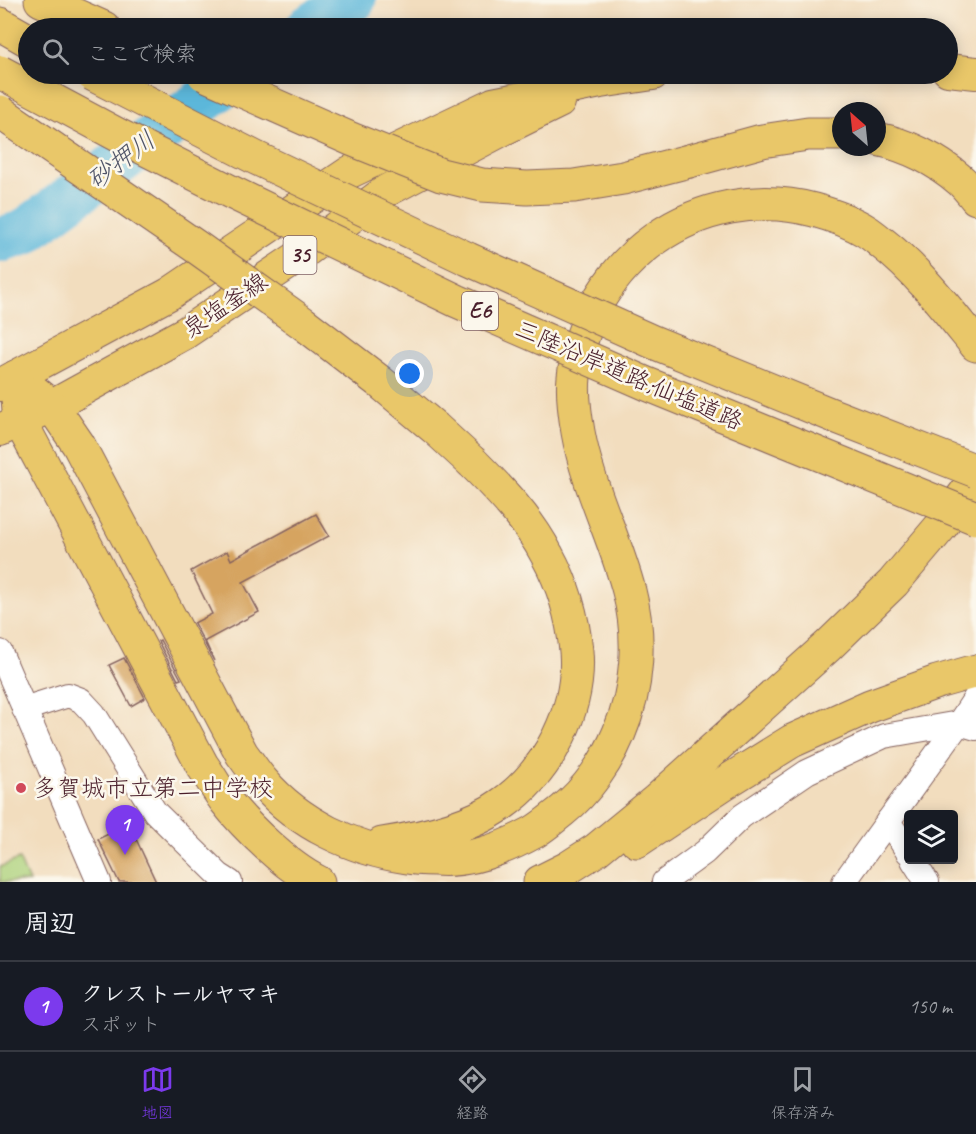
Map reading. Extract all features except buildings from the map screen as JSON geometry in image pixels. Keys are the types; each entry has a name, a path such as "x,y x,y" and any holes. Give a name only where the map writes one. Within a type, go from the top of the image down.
{"highway":[{"path":"41,0 82,18"},
{"path":"0,24 18,34"},
{"name":"三陸沿岸道路;仙塩道路","path":"0,72 18,82"},
{"name":"三陸沿岸道路;仙塩道路","path":"22,84 223,188 457,301 647,384 976,518"},
{"name":"三陸沿岸道路;仙塩道路","path":"112,84 256,158 468,259 653,342 976,471"},
{"path":"226,84 351,140 441,175 482,185 527,188 574,186 623,178 762,141 808,134 832,134"},
{"path":"0,112 195,246 303,323 380,382 435,428 505,496 528,525 547,555 562,588 571,619 576,652 575,681 568,713 557,741 542,765 525,786 501,805 443,832 379,844 351,842"},
{"path":"886,141 929,158 961,181 976,198"},
{"path":"8,381 52,406 78,444 242,754 262,782 287,806 315,826 351,842 407,857 443,860 472,856 506,846 537,830 568,806 592,779 612,750 627,715 635,676 636,635 630,592 582,456 575,416 573,379 581,340 594,307 613,278 639,249 673,227 714,210 754,203 795,205 833,215 866,231 901,258 940,300 976,345"},
{"path":"8,381 10,425 208,774 225,800 252,830 282,858 318,882"},
{"path":"540,882 596,850 657,801 828,646 893,583 976,480"},
{"path":"569,882 614,856 792,741 870,706 976,671"}],"main road":[{"path":"958,71 976,73"},
{"name":"泉塩釜線","path":"8,381 169,294 350,172 494,104 590,84"},
{"name":"泉塩釜線","path":"10,425 52,406 184,333 295,259 386,191 596,84"}],"street":[{"path":"0,652 99,882"},
{"path":"24,709 68,695 81,700 94,714 155,812 219,875 230,882"},
{"path":"844,882 888,821 968,726 976,697"},
{"path":"664,882 705,852 742,816 807,772 884,736 968,726"},
{"path":"888,821 904,845"},
{"path":"916,864 927,882"}],"green space":[{"path":"19,859 29,882 0,882 0,867"}],"waterway":[{"name":"砂押川","path":"324,18 353,0"},
{"name":"砂押川","path":"0,240 23,233 225,84"}],"place":[{"name":"多賀城市立第二中学校","path":"21,788"},
{"name":"クレストールヤマキ","path":"125,855"}]}
